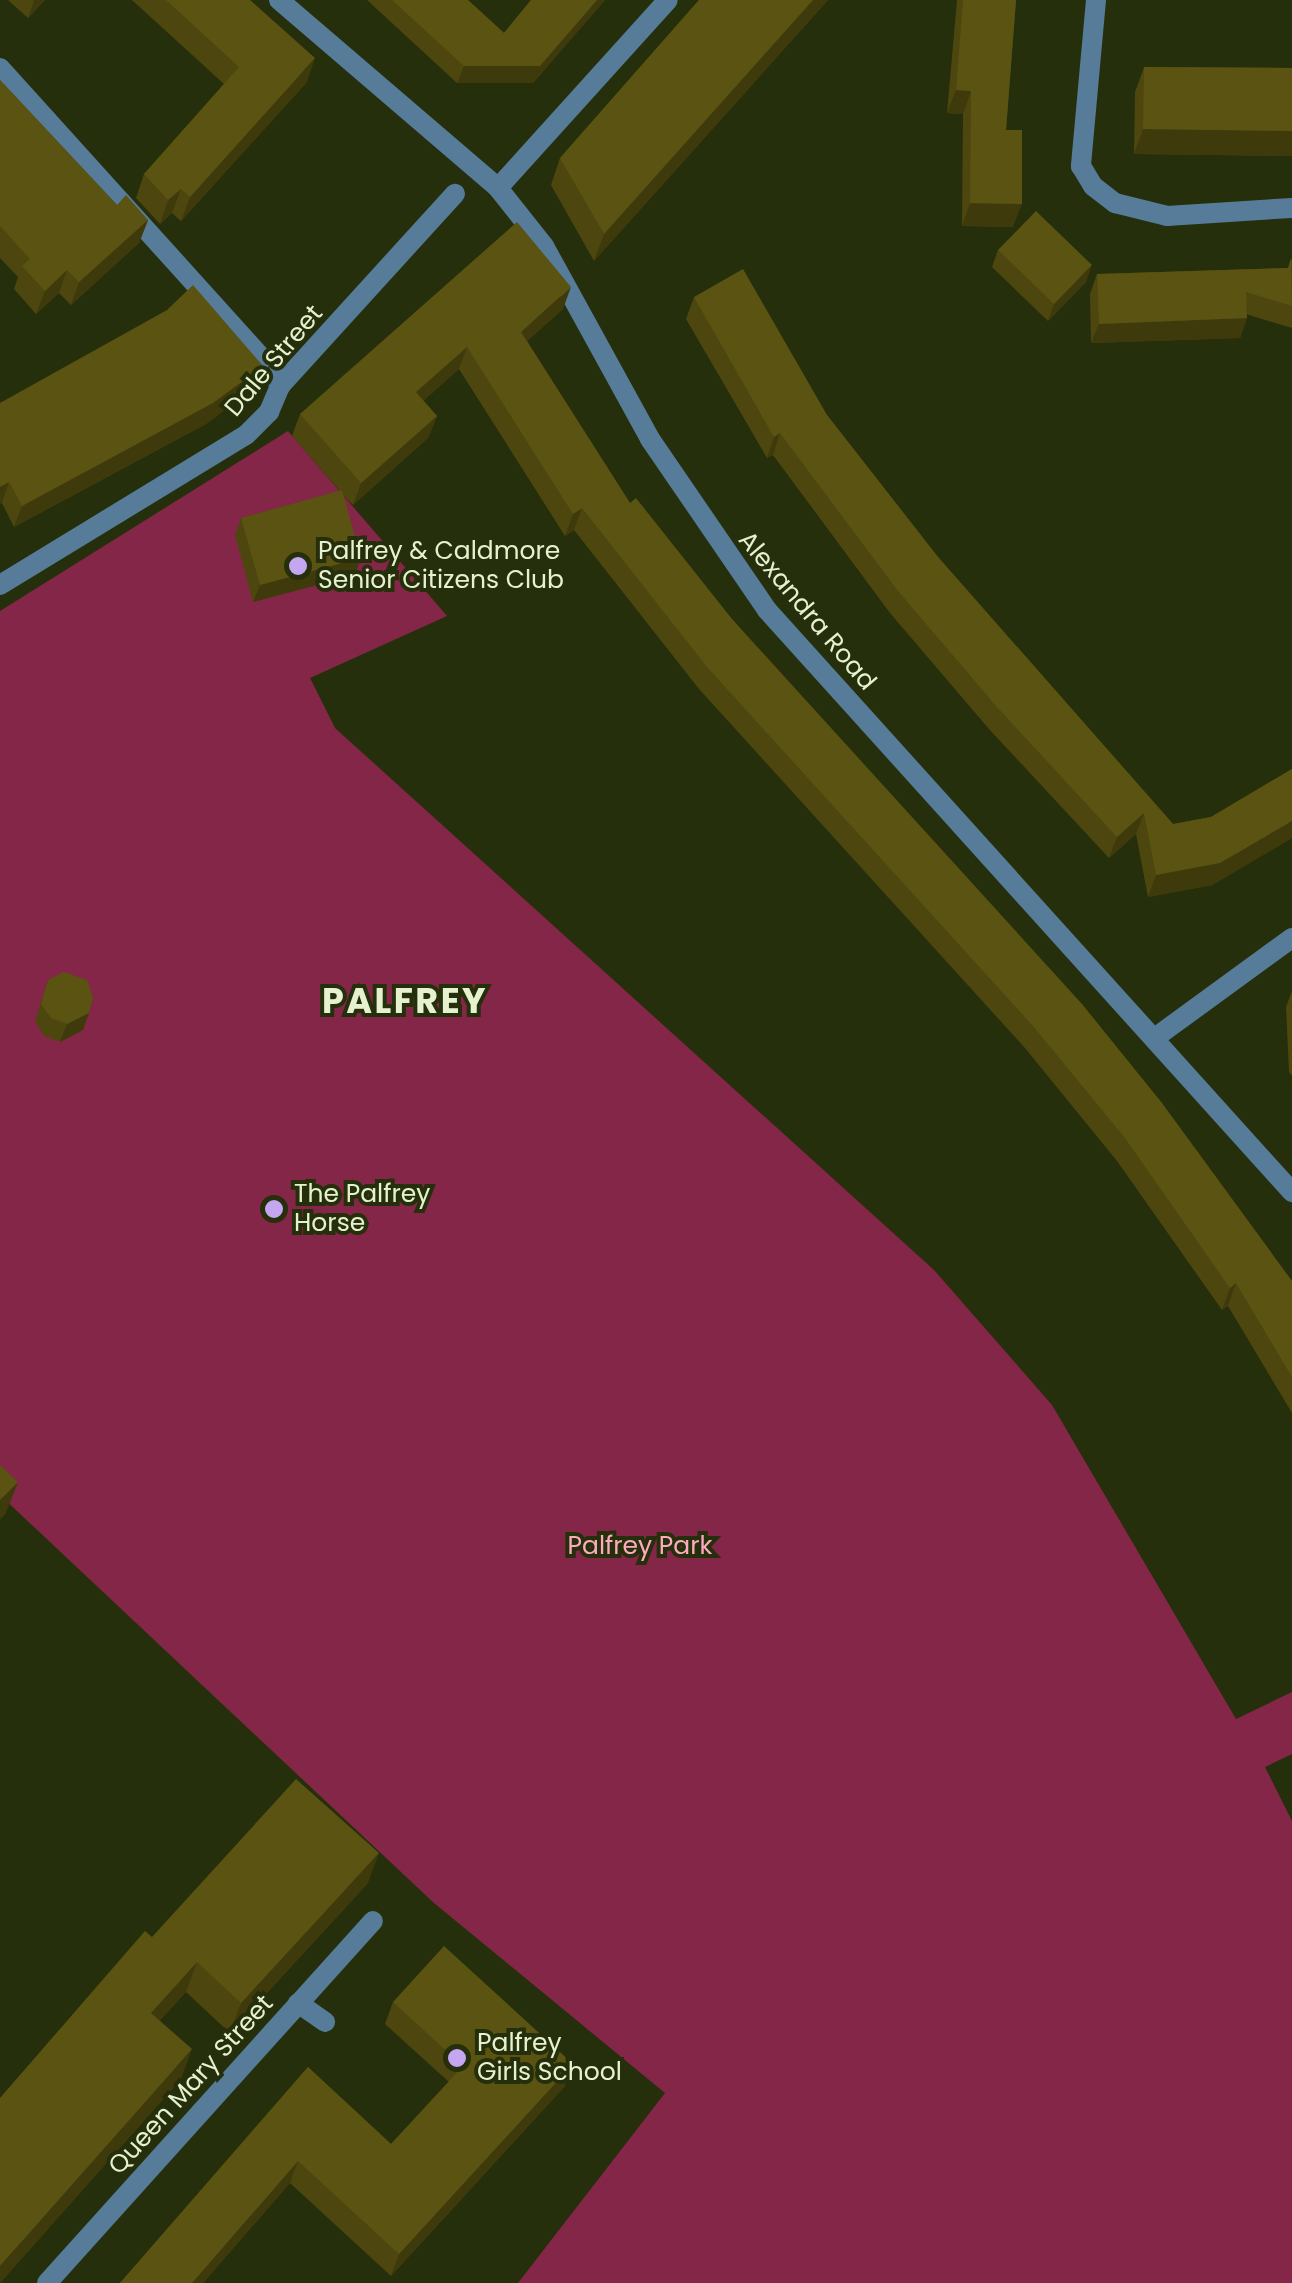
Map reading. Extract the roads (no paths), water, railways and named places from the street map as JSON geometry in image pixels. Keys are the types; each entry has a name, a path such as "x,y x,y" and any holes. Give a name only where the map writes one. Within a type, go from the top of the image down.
{"street":[{"name":"Alexandra Road","path":"279,0 498,188 544,246 650,439 767,610 1292,1192"},
{"path":"498,188 668,0"},
{"path":"1096,0 1080,166 1093,186 1116,203 1167,216 1292,208"},
{"path":"0,68 264,360 280,386"},
{"name":"Dale Street","path":"0,585 231,448 270,412 280,386 455,194"},
{"path":"1156,1037 1292,938"},
{"name":"Queen Mary Street","path":"47,2283 373,1920"},
{"path":"298,2003 325,2022"}],"place":[{"name":"Palfrey & Caldmore Senior Citizens Club","path":"298,566"},
{"name":"The Palfrey Horse","path":"274,1209"},
{"name":"Palfrey Girls School","path":"457,2058"}],"district":[{"name":"PALFREY","path":"405,1001"}],"park label":[{"name":"Palfrey Park","path":"640,1546"}]}
